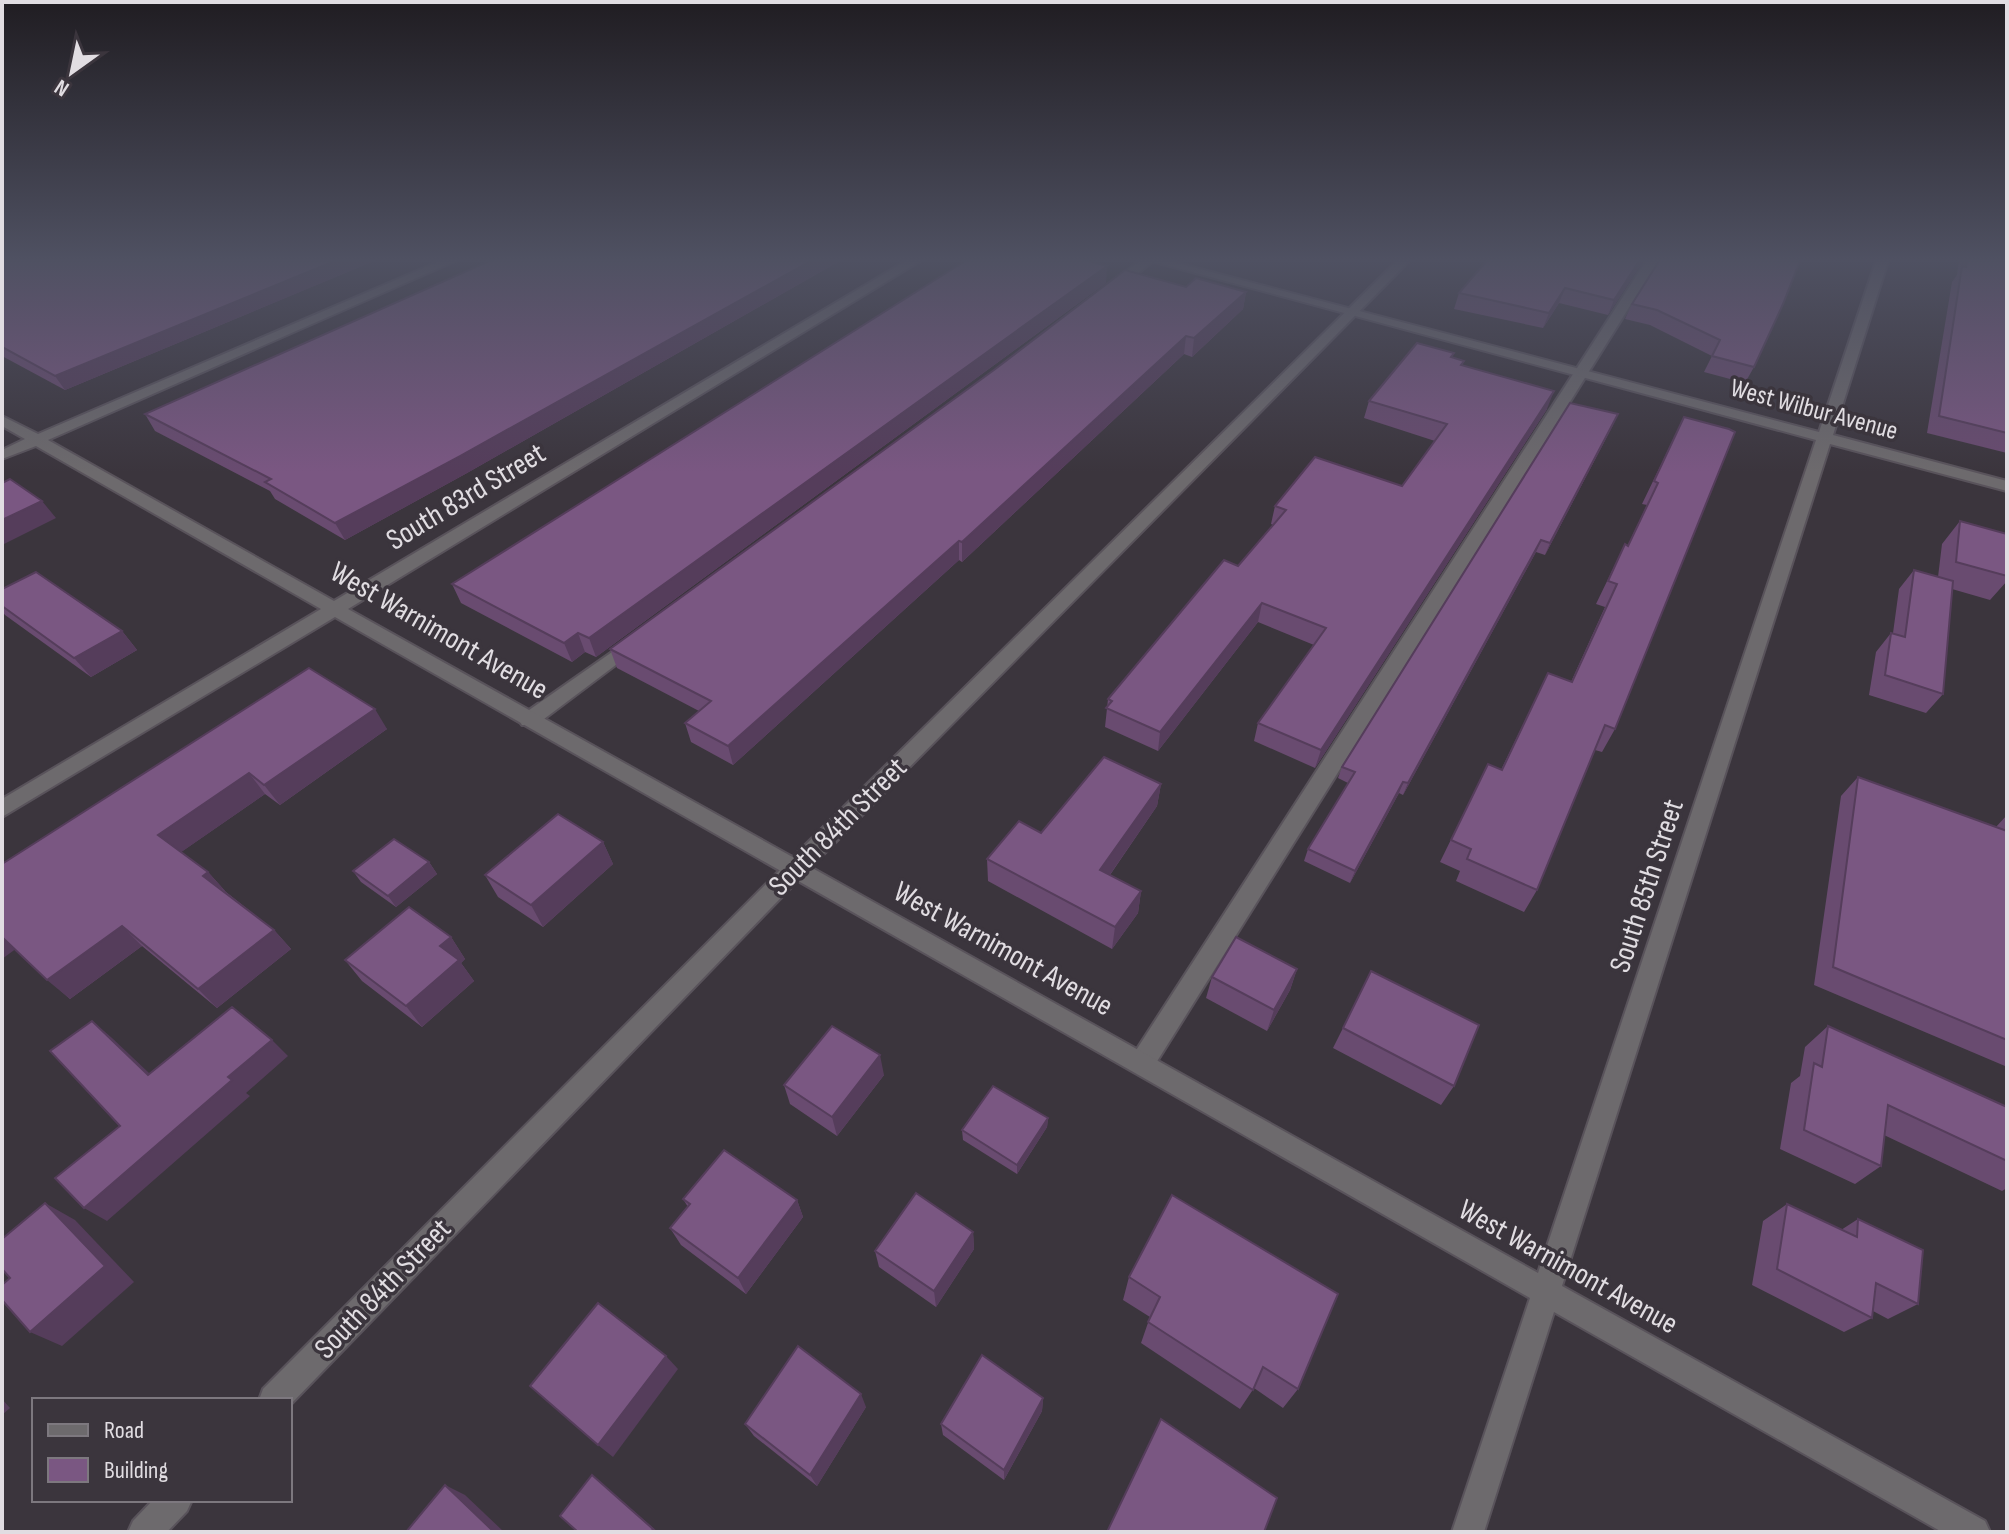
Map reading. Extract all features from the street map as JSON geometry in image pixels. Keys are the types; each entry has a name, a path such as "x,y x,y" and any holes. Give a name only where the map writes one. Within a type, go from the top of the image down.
{"street":[{"path":"2,455 291,330"},
{"name":"South 83rd Street","path":"2,809 800,330"},
{"name":"South 84th Street","path":"276,1398 794,870 1334,330"},
{"name":"West Wilbur Avenue","path":"1414,330 2007,486"},
{"path":"1142,1063 1608,330"},
{"name":"South 85th Street","path":"1468,1532 1860,330"},
{"name":"West Warnimont Avenue","path":"2,420 794,870 1974,1532"},
{"path":"529,720 643,637"},
{"path":"144,1532 174,1502"}],"building":[{"path":"2,330 168,330 55,376 2,347"},
{"path":"335,330 687,330 335,523 265,482 271,479 145,414"},
{"path":"856,330 1018,330 589,638 578,633 564,643 452,584"},
{"path":"1047,330 1204,330 1194,338 1186,336 962,542 959,541 728,746 685,723 711,701 610,649"},
{"path":"1698,330 1771,330 1754,367 1712,356 1720,340"},
{"path":"1952,330 2007,330 2007,433 1939,416"},
{"path":"1417,343 1454,353 1451,357 1464,361 1461,365 1554,391 1321,750 1258,723 1326,628 1262,603 1160,732 1106,708 1112,701 1108,699 1224,560 1238,566 1286,510 1275,506 1315,457 1402,486 1447,424 1369,401"},
{"path":"1570,403 1618,414 1550,543 1541,540 1408,783 1403,782 1355,871 1308,849 1355,772 1342,767"},
{"path":"1684,417 1735,432 1615,729 1605,725 1537,890 1467,859 1471,849 1451,840 1488,764 1502,770 1548,673 1572,682 1617,584 1608,581 1658,483 1654,481"},
{"path":"10,479 42,501 2,520 2,483"},
{"path":"1960,521 2007,534 2007,576 1956,562"},
{"path":"1914,570 1953,581 1943,694 1885,675 1891,633 1905,637"},
{"path":"36,572 122,631 74,658 2,606 2,589"},
{"path":"309,668 375,709 264,785 249,773 158,835 208,872 203,876 274,930 198,989 122,926 47,980 2,937 2,864"},
{"path":"1104,757 1161,784 1100,870 1141,891 1115,927 987,859 1019,821 1041,833"},
{"path":"1858,777 2007,831 2007,1040 1833,967"},
{"path":"558,814 603,842 531,905 485,875"},
{"path":"394,839 429,862 388,896 353,871"},
{"path":"409,907 451,937 440,946 459,960 406,1006 345,960"},
{"path":"1236,937 1297,969 1274,1010 1212,977"},
{"path":"1371,971 1479,1025 1454,1086 1343,1028"},
{"path":"232,1007 272,1040 228,1077 232,1080 84,1208 55,1178 120,1126 50,1051 92,1021 148,1075"},
{"path":"832,1026 880,1055 832,1117 784,1085"},
{"path":"1828,1026 2007,1107 2007,1161 1888,1105 1881,1166 1804,1130 1814,1063 1822,1067"},
{"path":"993,1086 1048,1118 1017,1165 962,1130"},
{"path":"724,1150 797,1200 738,1278 670,1228 690,1204 683,1199"},
{"path":"916,1193 973,1232 934,1291 875,1251"},
{"path":"1172,1195 1338,1294 1298,1389 1263,1367 1253,1390 1148,1322 1160,1297 1129,1277"},
{"path":"45,1203 105,1266 30,1332 2,1300 2,1285 10,1278 2,1269 2,1239"},
{"path":"1787,1204 1857,1237 1858,1219 1923,1250 1918,1304 1876,1283 1872,1318 1777,1269"},
{"path":"598,1303 666,1356 598,1445 530,1386"},
{"path":"798,1346 861,1394 810,1475 745,1424"},
{"path":"982,1355 1043,1398 1004,1470 941,1424"},
{"path":"1161,1419 1277,1498 1264,1532 1107,1532"},
{"path":"592,1475 653,1529 651,1532 578,1532 560,1516"},
{"path":"445,1485 494,1532 406,1532"}]}
